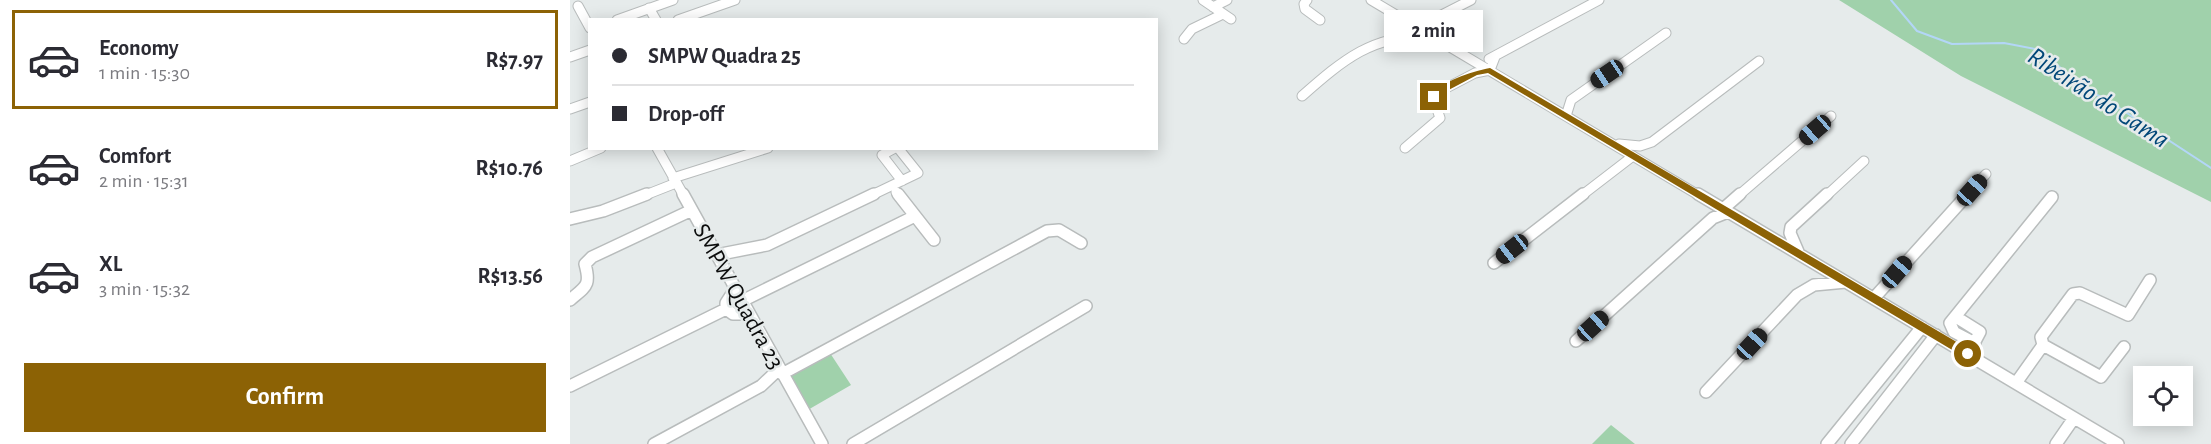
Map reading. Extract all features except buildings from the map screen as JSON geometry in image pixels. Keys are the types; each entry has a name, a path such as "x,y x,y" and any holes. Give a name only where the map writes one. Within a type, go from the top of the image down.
{"street":[{"path":"622,18 673,0"},
{"path":"684,18 735,0"},
{"path":"1184,39 1192,29 1227,16 1203,0"},
{"path":"1213,7 1227,0"},
{"path":"1308,0 1304,4 1305,9 1320,20"},
{"path":"1371,0 1388,5 1473,61 1922,327 1971,349 2016,382 2118,444"},
{"path":"1405,35 1471,0"},
{"path":"1473,61 1495,57 1545,27 1571,18 1599,0"},
{"path":"578,6 588,24"},
{"path":"649,8 655,18"},
{"path":"1566,116 1568,105 1576,95 1666,33"},
{"path":"1302,96 1341,63 1387,39 1405,35 1432,36"},
{"path":"570,57 588,51"},
{"path":"1490,70 1495,57"},
{"path":"1613,144 1635,146 1652,142 1759,62"},
{"path":"1404,147 1440,118 1434,100 1435,94 1474,73 1490,70"},
{"path":"570,109 588,103"},
{"path":"1576,341 1831,116"},
{"path":"1652,142 1650,157 1659,171"},
{"path":"570,160 596,150"},
{"name":"SMPW Quadra 23","path":"661,150 676,182 782,375 823,443"},
{"path":"570,219 603,211 737,156 760,150"},
{"path":"893,150 882,155 903,181"},
{"path":"716,255 766,245 918,173 899,150"},
{"path":"1494,263 1633,156"},
{"path":"1799,254 1791,237 1791,227 1864,161"},
{"path":"1874,298 1986,174"},
{"path":"896,192 934,240"},
{"path":"1971,349 1981,333 1980,330 1956,317 2052,197"},
{"path":"570,300 587,285 589,279 585,264 592,257 692,210"},
{"path":"742,301 915,216"},
{"path":"654,444 1047,231 1059,230 1081,243"},
{"path":"2124,347 2101,377 2043,345 2041,337 2075,292 2128,315 2150,280"},
{"path":"1706,393 1797,295 1814,285 1846,282"},
{"path":"726,309 726,303 735,289"},
{"path":"853,443 1086,306"},
{"path":"726,309 734,314 749,314"},
{"path":"570,386 726,309"},
{"path":"1827,444 1922,327"},
{"path":"1851,444 1936,335"},
{"path":"2016,382 2043,345"},
{"path":"1903,350 1918,358"},
{"path":"1860,403 1875,413"},
{"path":"2056,444 2074,418"}],"green space":[{"path":"1839,0 2211,0 2211,202 1961,76"},
{"path":"830,353 851,385 806,411 787,375"},
{"path":"1611,425 1635,444 1592,444"}],"waterway":[{"name":"Ribeirão do Gama","path":"1891,0 1917,31 1952,44 2004,43 2035,49 2045,54 2083,88 2107,100 2211,168"}],"route":[{"path":"1434,97 1438,92 1474,73 1490,70 1968,354"}]}
